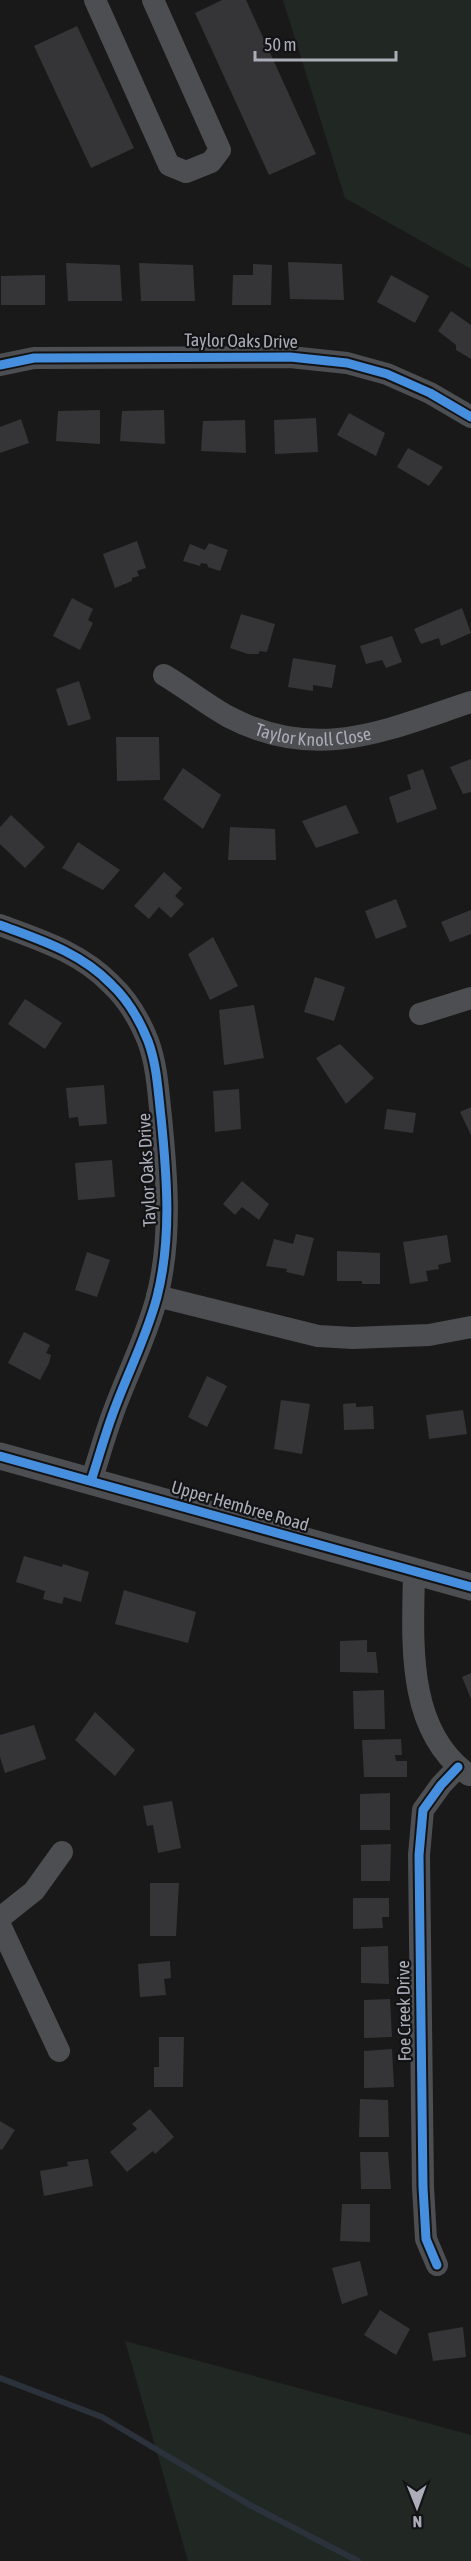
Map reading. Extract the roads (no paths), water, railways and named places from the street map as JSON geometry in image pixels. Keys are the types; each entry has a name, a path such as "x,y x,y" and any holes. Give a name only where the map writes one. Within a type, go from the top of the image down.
{"street":[{"path":"95,0 168,165 186,172 211,162 220,150 153,0"},
{"name":"Taylor Oaks Drive","path":"0,365 45,357 290,357 347,363 387,374 430,393 471,417"},
{"name":"Taylor Knoll Close","path":"164,675 229,717 268,733 313,741 345,740 377,733 471,702"},
{"name":"Taylor Oaks Drive","path":"0,925 56,945 81,959 112,984 138,1019 156,1070 167,1177 167,1237 157,1296 144,1339 112,1416 91,1481"},
{"path":"420,1014 471,998"},
{"path":"157,1296 318,1336 353,1338 429,1335 471,1327"},
{"name":"Upper Hembree Road","path":"0,1456 471,1587"},
{"name":"Foe Creek Drive","path":"414,1571 413,1646 418,1687 429,1726 465,1772 441,1785 423,1810 419,1855 425,2218 426,2239 437,2265"},
{"path":"0,1918 34,1891 62,1852"},
{"path":"0,1925 59,2051"}],"waterway":[{"path":"0,2378 102,2417 248,2504 358,2561"}]}
